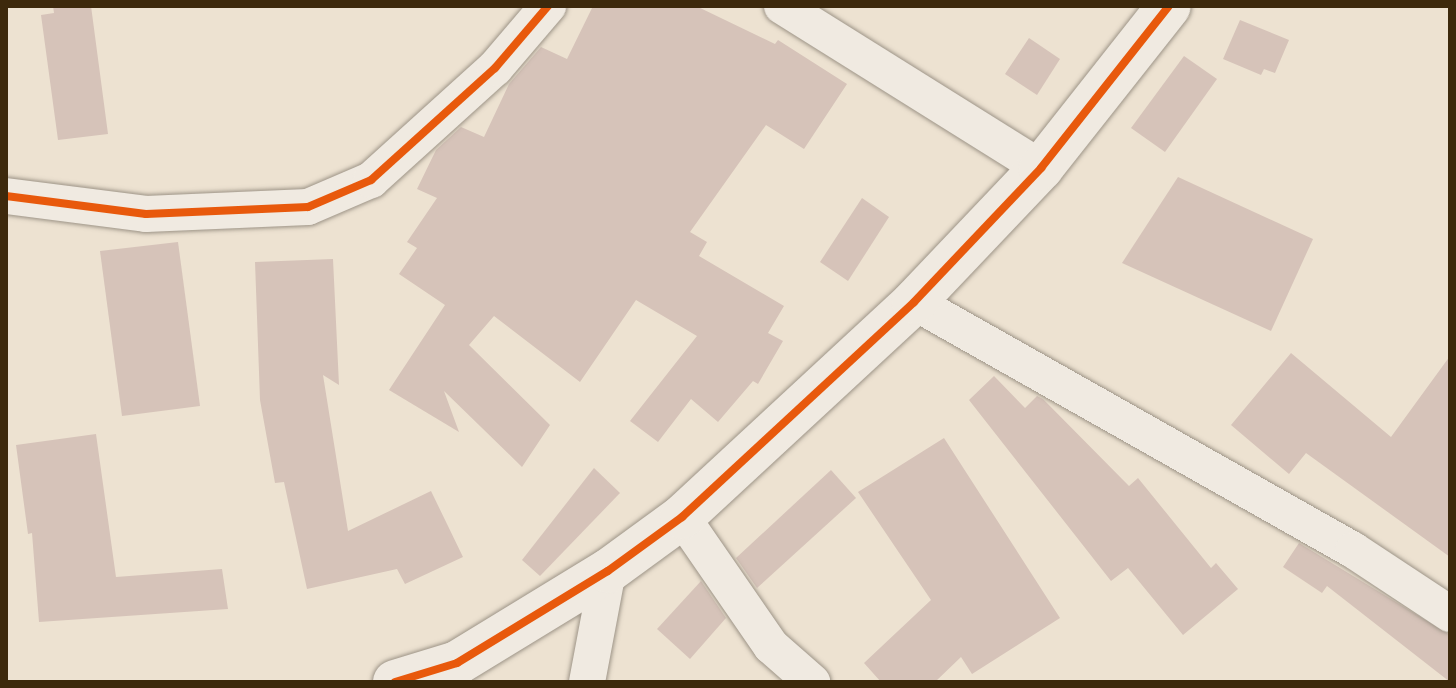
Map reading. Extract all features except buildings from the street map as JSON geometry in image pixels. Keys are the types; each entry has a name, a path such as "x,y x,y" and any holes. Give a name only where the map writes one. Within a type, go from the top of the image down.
{"street":[{"path":"6,196 146,214 308,207 371,180 495,68 548,6"},
{"path":"782,6 1041,168"},
{"path":"395,682 457,663 608,571 682,517 914,302 1041,168 1169,6"},
{"path":"914,302 1141,435 1353,550 1450,614"},
{"path":"682,517 771,646 812,682"},
{"path":"587,682 608,571"}],"cycle path":[{"path":"6,196 146,214 308,207 371,180 495,68 548,6"},
{"path":"395,682 457,663 608,571 682,517 914,302 1041,168 1169,6"}]}
